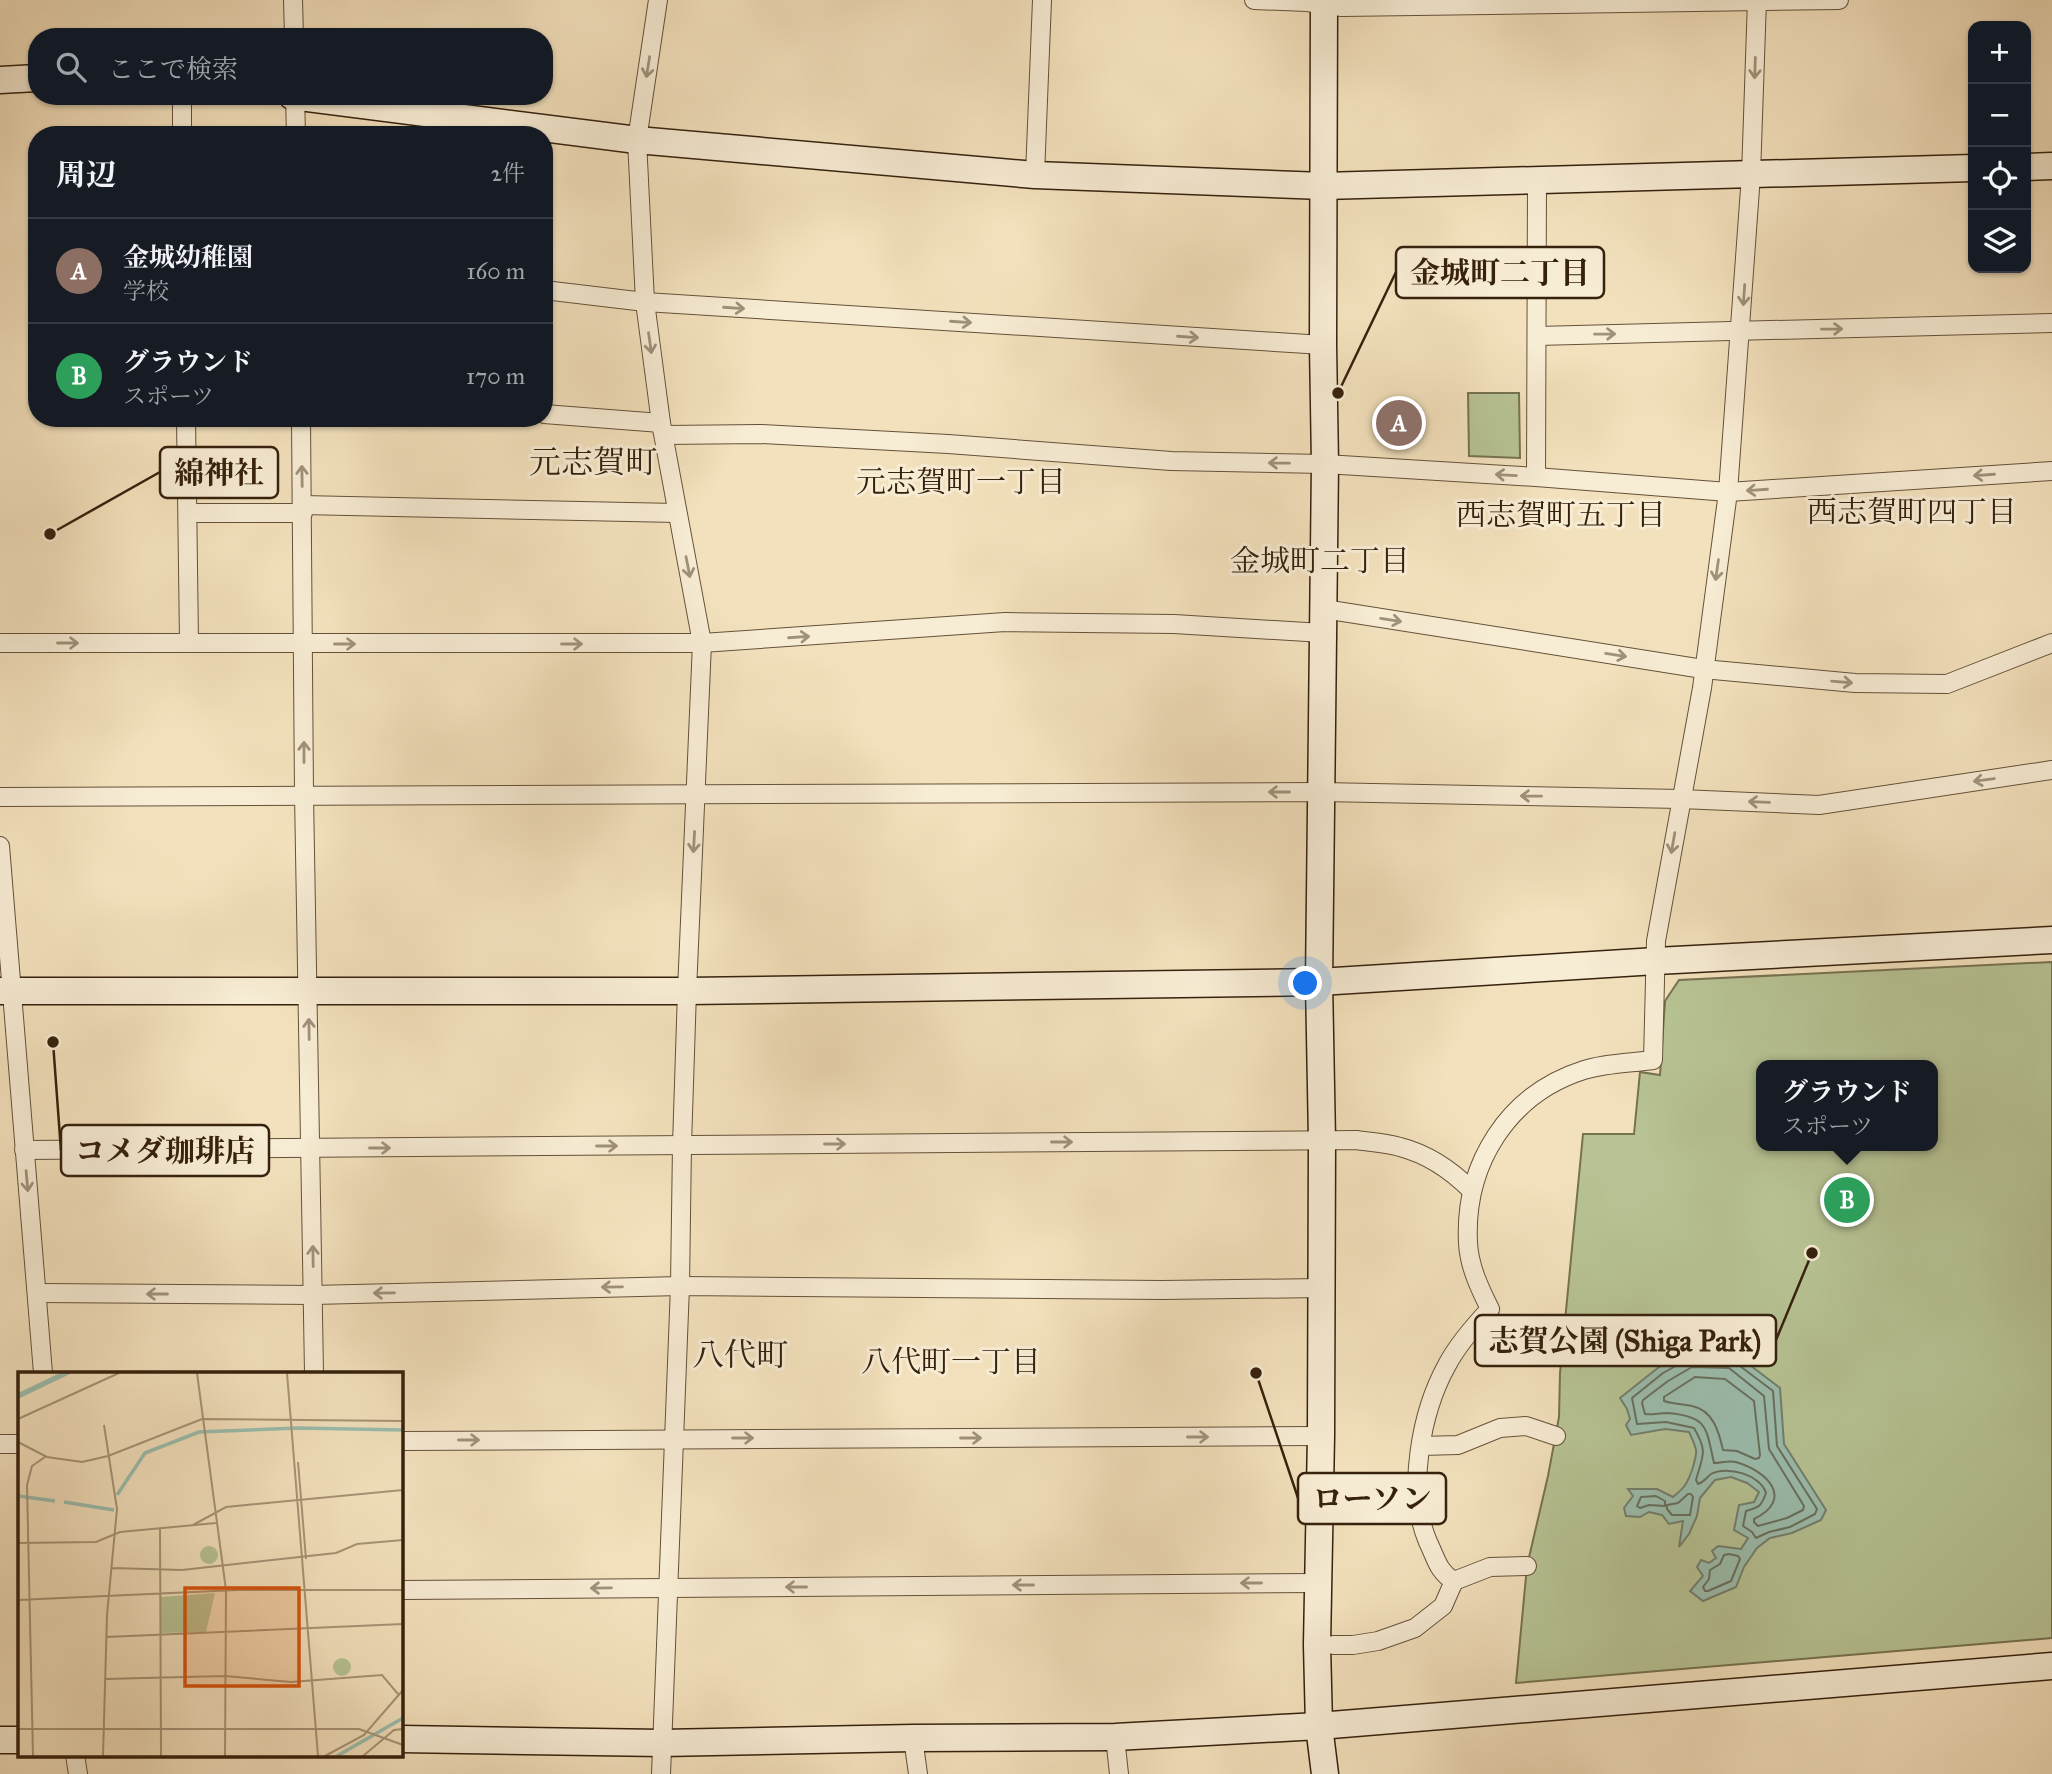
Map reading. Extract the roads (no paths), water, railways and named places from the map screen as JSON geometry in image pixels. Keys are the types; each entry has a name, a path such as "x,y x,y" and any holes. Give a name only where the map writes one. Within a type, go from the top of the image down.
{"street":[{"path":"293,0 293,28"},
{"path":"658,0 637,140 645,302 677,513 702,643 687,991 675,1439 661,1774"},
{"path":"1035,176 1042,0"},
{"path":"1254,0 1324,2 1342,8 1839,0"},
{"path":"1454,1581 1443,1574 1425,1535 1417,1497 1417,1469 1431,1403 1447,1365 1490,1309 1476,1279 1468,1245 1471,1190 1484,1157 1502,1126 1527,1100 1583,1070 1653,1060 1656,941 1702,688 1728,492 1751,175 1757,1"},
{"path":"1324,2 1321,1436 1317,1645 1319,1726 1325,1774"},
{"path":"0,80 28,78"},
{"path":"182,105 183,126"},
{"path":"294,105 296,126"},
{"path":"364,105 528,126"},
{"path":"553,129 637,140 1035,176 1323,186 1968,169"},
{"path":"2031,167 2052,166"},
{"path":"1536,477 1537,180"},
{"path":"553,291 645,302 1323,345"},
{"path":"1536,336 2052,323"},
{"path":"553,415 663,429 948,444 1171,461 1325,464 1728,492 2052,471"},
{"path":"186,427 190,642"},
{"path":"302,427 304,794 314,1372"},
{"path":"188,513 303,509 677,513"},
{"path":"0,643 702,643 1005,622 1174,624 1323,621 1703,669 1855,683 1947,684 2052,643"},
{"path":"0,797 1322,792 1681,799 1819,805 2052,770"},
{"path":"0,846 6,991 38,1293 43,1372"},
{"path":"6,991 687,991 1320,982 2052,940"},
{"path":"24,1150 1356,1140 1401,1147 1429,1158 1458,1177 1471,1190"},
{"path":"38,1293 313,1295 680,1286 1148,1290 1321,1288"},
{"path":"1421,1446 1458,1445 1500,1428 1526,1426 1556,1436"},
{"path":"402,1441 1321,1436"},
{"path":"0,1444 18,1444"},
{"path":"1333,1645 1378,1641 1415,1628 1443,1606 1454,1581 1490,1567 1527,1566"},
{"path":"402,1590 1319,1583"},
{"path":"402,1739 662,1743 1115,1737 1319,1726 2052,1666"},
{"path":"1115,1737 1119,1774"},
{"path":"913,1738 918,1774"},
{"path":"0,1740 18,1740"},
{"path":"75,1756 78,1774"}],"water":[{"path":"1688,1351 1734,1353 1780,1388 1784,1444 1826,1510 1821,1520 1792,1533 1770,1538 1757,1548 1744,1567 1736,1587 1703,1601 1690,1591 1703,1576 1697,1567 1701,1560 1709,1563 1716,1558 1712,1551 1718,1546 1741,1549 1748,1538 1734,1530 1739,1505 1754,1502 1759,1492 1747,1483 1731,1477 1715,1480 1700,1498 1697,1516 1689,1534 1679,1547 1683,1521 1669,1524 1662,1515 1649,1512 1640,1517 1626,1516 1624,1508 1633,1496 1628,1489 1657,1489 1673,1497 1685,1485 1690,1475 1696,1451 1689,1432 1665,1429 1631,1435 1626,1425 1630,1419 1620,1398 1659,1367"}],"place":[{"name":"金城町二丁目","path":"1338,393"},
{"name":"金城幼稚園","path":"1399,423"},
{"name":"綿神社","path":"50,534"},
{"name":"コメダ珈琲店","path":"53,1042"},
{"name":"グラウンド","path":"1847,1200"},
{"name":"志賀公園 (Shiga Park)","path":"1812,1253"},
{"name":"ローソン","path":"1256,1373"}],"district":[{"name":"元志賀町","path":"593,462"},
{"name":"元志賀町一丁目","path":"961,482"},
{"name":"西志賀町四丁目","path":"1912,512"},
{"name":"西志賀町五丁目","path":"1561,515"},
{"name":"金城町二丁目","path":"1320,561"},
{"name":"八代町","path":"740,1355"},
{"name":"八代町一丁目","path":"951,1362"}]}
